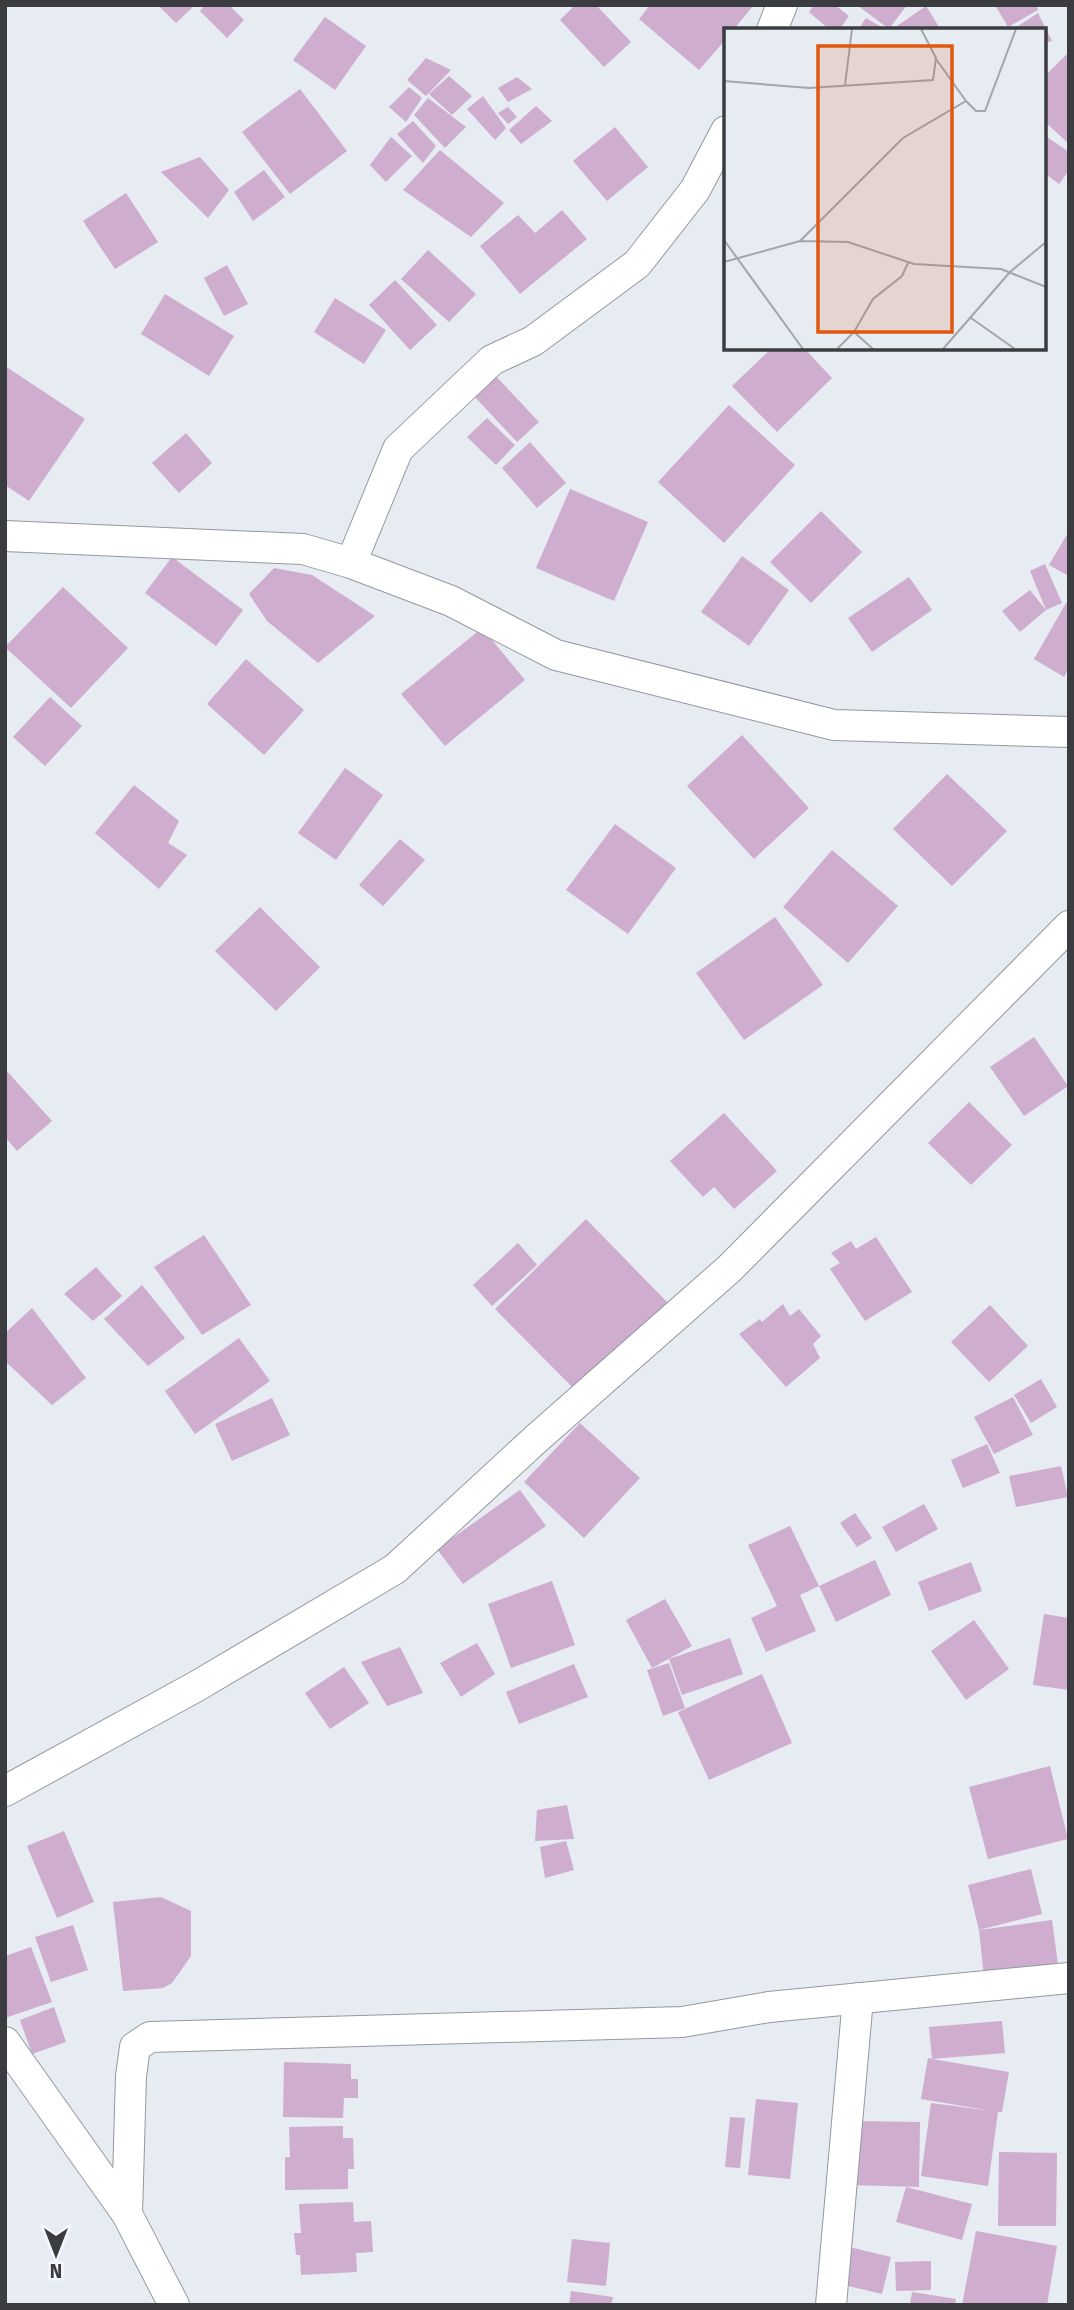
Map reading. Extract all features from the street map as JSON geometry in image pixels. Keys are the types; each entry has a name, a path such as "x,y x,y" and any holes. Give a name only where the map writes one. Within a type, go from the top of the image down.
{"street":[{"path":"773,28 782,5"},
{"path":"351,563 398,449 492,360 533,341 637,264 695,190 724,135"},
{"path":"5,536 303,550 351,563 451,601 556,655 834,725 1069,732"},
{"path":"5,1791 197,1686 395,1569 536,1439 729,1269 1069,926"},
{"path":"127,2214 131,2076 135,2047 150,2037 682,2022 769,2007 1069,1978"},
{"path":"831,2305 858,1998"},
{"path":"5,2042 127,2214 174,2305"}],"building":[{"path":"158,5 195,5 176,23"},
{"path":"205,5 229,5 244,20 227,38 200,11"},
{"path":"575,5 596,5 631,42 604,67 560,20"},
{"path":"650,5 754,5 735,28 724,28 724,41 699,70 639,19"},
{"path":"814,5 835,5 849,16 840,28 828,28 809,12"},
{"path":"857,5 907,5 888,28"},
{"path":"995,5 1036,5 1038,10 1008,27"},
{"path":"926,6 939,27 898,28 897,26"},
{"path":"1038,13 1046,28 1015,28"},
{"path":"325,17 366,46 335,90 293,60"},
{"path":"866,18 884,28 859,28"},
{"path":"1046,29 1052,41 1046,42"},
{"path":"1067,54 1069,56 1069,144 1046,123 1046,75"},
{"path":"426,58 451,70 426,96 407,80"},
{"path":"449,76 472,96 452,115 429,94"},
{"path":"517,77 532,89 508,102 498,88"},
{"path":"409,87 422,98 406,122 389,107"},
{"path":"300,89 347,151 290,194 242,132"},
{"path":"483,96 506,128 495,140 467,109"},
{"path":"428,98 466,127 445,148 414,115"},
{"path":"536,106 552,121 521,144 509,130"},
{"path":"508,107 517,117 508,124 498,113"},
{"path":"413,121 436,146 423,163 397,134"},
{"path":"615,127 648,167 607,201 573,161"},
{"path":"1046,136 1069,152 1069,170 1059,184 1046,174"},
{"path":"391,137 412,156 386,182 370,165"},
{"path":"440,150 504,203 471,237 403,190"},
{"path":"200,157 229,190 208,218 161,172"},
{"path":"264,170 285,197 253,221 234,192"},
{"path":"126,193 158,242 115,269 83,221"},
{"path":"562,210 587,239 520,294 480,246 518,215 535,233"},
{"path":"428,250 476,294 449,322 401,279"},
{"path":"227,265 248,304 224,316 204,278"},
{"path":"395,280 437,325 410,350 369,305"},
{"path":"165,294 234,336 209,376 141,334"},
{"path":"335,298 386,330 364,364 314,332"},
{"path":"770,350 806,350 832,378 777,432 732,386"},
{"path":"5,366 85,419 29,501 5,485"},
{"path":"492,372 539,422 517,442 470,392"},
{"path":"729,405 795,465 724,543 658,482"},
{"path":"487,418 515,445 496,465 467,437"},
{"path":"186,433 212,463 179,493 152,463"},
{"path":"530,442 566,483 537,508 502,468"},
{"path":"570,489 648,522 614,601 536,568"},
{"path":"821,511 862,552 811,603 770,562"},
{"path":"1069,531 1069,576 1049,565"},
{"path":"742,556 789,590 749,646 701,612"},
{"path":"172,557 243,610 216,646 145,593"},
{"path":"1045,564 1062,603 1046,610 1030,571"},
{"path":"274,568 312,575 375,616 318,663 267,621 249,594"},
{"path":"909,577 932,610 872,652 848,618"},
{"path":"63,587 128,648 71,708 5,647"},
{"path":"1030,590 1046,610 1020,632 1002,611"},
{"path":"1066,603 1069,605 1069,668 1064,677 1034,659"},
{"path":"482,628 525,680 445,746 401,694"},
{"path":"246,659 304,710 264,755 207,704"},
{"path":"50,697 82,726 45,766 13,737"},
{"path":"742,735 809,808 754,859 687,786"},
{"path":"345,768 383,795 336,860 298,833"},
{"path":"947,774 1007,831 952,886 893,829"},
{"path":"134,785 179,821 168,843 187,855 159,889 95,833"},
{"path":"615,824 676,868 628,934 566,890"},
{"path":"400,839 425,860 383,906 359,885"},
{"path":"832,850 898,906 848,963 783,907"},
{"path":"260,907 320,967 276,1011 215,951"},
{"path":"775,917 823,985 744,1040 696,973"},
{"path":"1034,1037 1068,1086 1024,1116 990,1067"},
{"path":"5,1069 52,1121 17,1151 5,1137"},
{"path":"969,1102 1012,1145 971,1185 928,1143"},
{"path":"724,1113 777,1171 734,1209 714,1187 703,1197 670,1161"},
{"path":"586,1219 668,1303 577,1392 495,1309"},
{"path":"204,1235 251,1305 202,1335 154,1267"},
{"path":"876,1237 912,1292 865,1321 830,1269 840,1263 831,1253 851,1241 856,1249"},
{"path":"518,1243 537,1265 492,1306 473,1285"},
{"path":"96,1267 122,1296 93,1321 64,1294"},
{"path":"142,1285 185,1338 148,1366 104,1319"},
{"path":"783,1304 790,1316 799,1309 821,1336 813,1344 820,1358 786,1387 739,1334 760,1319 762,1322"},
{"path":"990,1305 1028,1346 989,1382 951,1342"},
{"path":"32,1308 86,1378 52,1405 5,1361 5,1333"},
{"path":"239,1338 270,1381 195,1434 165,1391"},
{"path":"1041,1379 1057,1407 1031,1423 1014,1395"},
{"path":"1013,1397 1033,1435 994,1454 974,1417"},
{"path":"272,1398 290,1435 232,1461 215,1424"},
{"path":"580,1423 640,1478 584,1538 524,1482"},
{"path":"987,1444 1000,1473 963,1488 951,1460"},
{"path":"1061,1466 1068,1497 1016,1507 1009,1476"},
{"path":"520,1490 546,1526 463,1584 437,1549"},
{"path":"924,1504 938,1529 896,1552 882,1527"},
{"path":"855,1513 872,1538 857,1547 840,1523"},
{"path":"790,1526 819,1586 800,1595 816,1631 766,1652 751,1618 777,1606 748,1545"},
{"path":"875,1560 891,1595 836,1622 819,1586"},
{"path":"971,1562 982,1591 929,1611 918,1582"},
{"path":"552,1581 575,1645 511,1668 488,1604"},
{"path":"665,1599 692,1646 652,1668 626,1620"},
{"path":"1044,1614 1069,1618 1069,1690 1033,1685"},
{"path":"974,1620 1009,1669 966,1700 931,1651"},
{"path":"730,1638 743,1674 682,1695 669,1659"},
{"path":"477,1643 495,1674 461,1697 440,1663"},
{"path":"400,1647 423,1693 387,1706 361,1662"},
{"path":"669,1663 685,1708 663,1716 647,1670"},
{"path":"574,1664 588,1697 519,1724 506,1692"},
{"path":"344,1667 369,1703 330,1729 305,1693"},
{"path":"762,1674 792,1743 709,1780 678,1712"},
{"path":"1050,1766 1068,1839 988,1859 969,1787"},
{"path":"567,1805 574,1839 535,1841 537,1810"},
{"path":"64,1831 94,1902 57,1918 27,1846"},
{"path":"566,1841 574,1870 545,1878 540,1847"},
{"path":"1031,1869 1042,1914 979,1930 968,1885"},
{"path":"161,1897 191,1911 191,1956 172,1983 163,1988 123,1991 113,1902"},
{"path":"1052,1920 1061,1987 986,1996 979,1930"},
{"path":"73,1925 88,1970 51,1982 35,1937"},
{"path":"31,1947 52,2002 5,2018 5,1956"},
{"path":"54,2007 66,2042 32,2054 20,2020"},
{"path":"1002,2021 1005,2053 932,2059 929,2027"},
{"path":"928,2058 1009,2072 1002,2112 998,2112 988,2186 921,2176 931,2103 992,2111 921,2099"},
{"path":"284,2062 351,2064 351,2079 358,2079 358,2098 344,2098 343,2118 283,2117"},
{"path":"756,2099 798,2103 790,2179 748,2175"},
{"path":"730,2117 745,2118 740,2168 725,2167"},
{"path":"852,2121 920,2122 919,2187 850,2185"},
{"path":"343,2126 343,2138 353,2138 354,2169 348,2169 348,2189 285,2190 285,2157 290,2157 289,2127"},
{"path":"999,2152 1057,2153 1056,2226 998,2226"},
{"path":"906,2187 972,2204 962,2240 896,2222"},
{"path":"353,2202 354,2222 371,2221 373,2252 356,2253 357,2272 301,2275 300,2255 296,2255 294,2233 301,2233 299,2204"},
{"path":"976,2231 1057,2246 1047,2305 962,2305"},
{"path":"572,2239 610,2243 606,2286 567,2282"},
{"path":"845,2246 891,2257 882,2294 836,2283"},
{"path":"931,2261 931,2290 896,2291 895,2262"},
{"path":"571,2291 613,2297 611,2305 569,2305"},
{"path":"912,2292 956,2299 955,2305 910,2305"}]}
